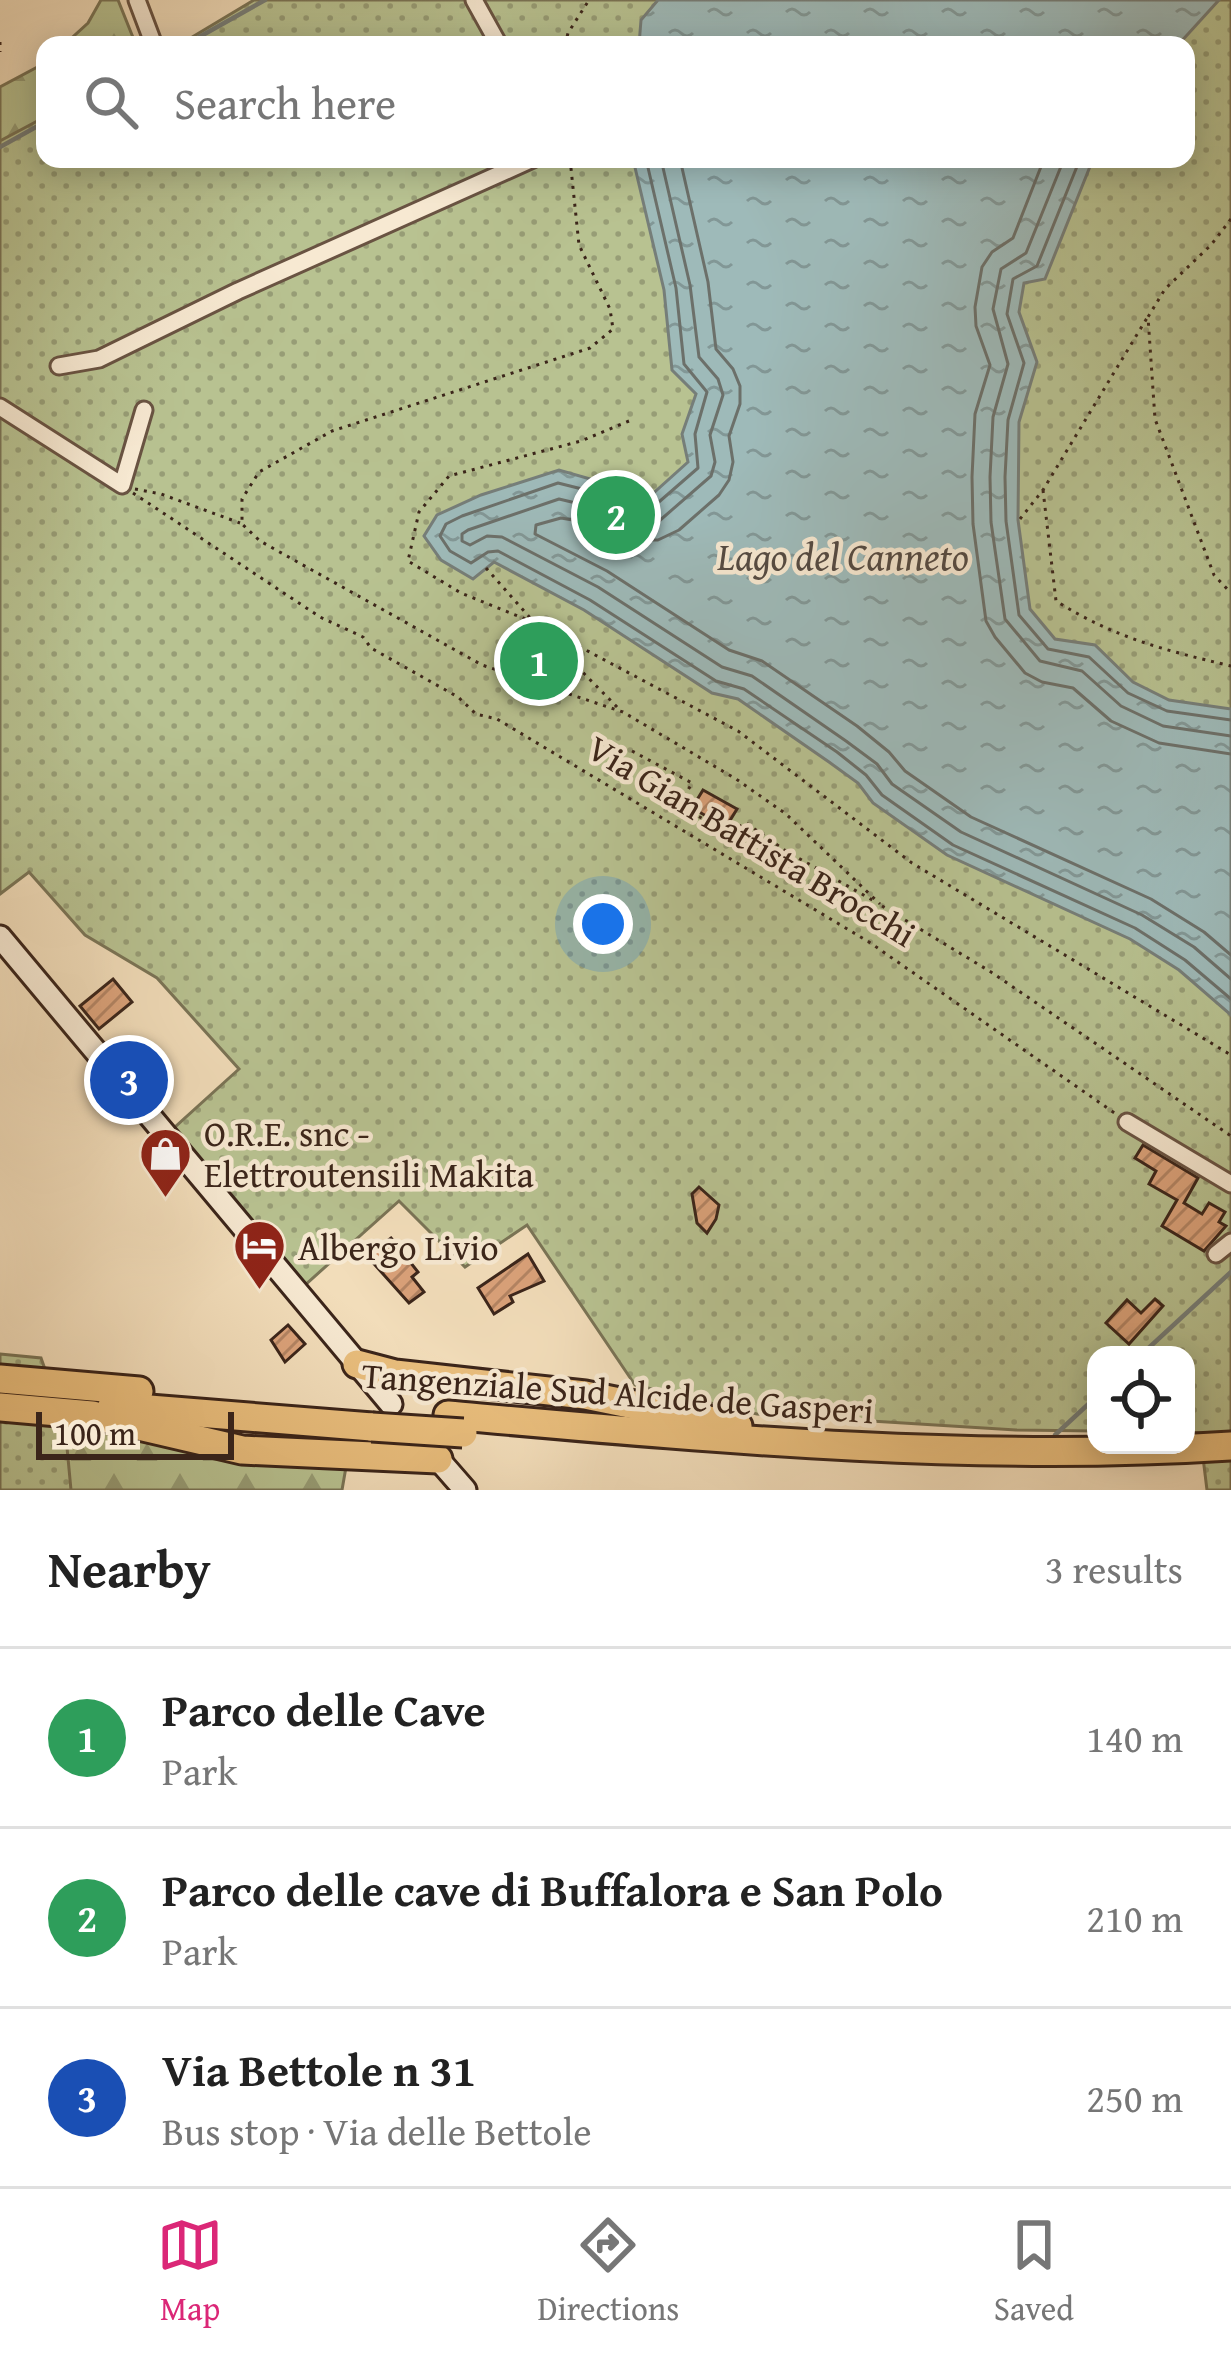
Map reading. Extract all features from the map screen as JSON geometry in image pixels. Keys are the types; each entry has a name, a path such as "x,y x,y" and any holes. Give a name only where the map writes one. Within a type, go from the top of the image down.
{"highway":[{"path":"357,1364 395,1374 585,1395 747,1427 843,1433 877,1448"},
{"name":"Tangenziale Sud Alcide de Gasperi","path":"0,1379 365,1418"},
{"name":"Tangenziale Sud Alcide de Gasperi","path":"0,1396 877,1448 1034,1452 1231,1446"},
{"path":"0,1407 92,1415 242,1450 438,1459"},
{"name":"Tangenziale Sud Alcide de Gasperi","path":"456,1424 888,1465 1032,1469 1231,1461"}],"main road":[{"path":"0,937 391,1404"},
{"path":"419,1437 465,1490"}],"street":[{"path":"137,0 151,36"},
{"path":"474,0 495,36"},
{"path":"59,366 98,359 513,168"},
{"path":"0,407 122,485 145,410"},
{"path":"1127,1122 1231,1184"},
{"path":"1216,1254 1231,1242"}],"path":[{"path":"567,36 589,0"},
{"path":"0,43 0,52"},
{"path":"242,524 242,499 259,472 332,431 606,338 614,329 610,309 579,245 570,168"},
{"path":"1020,519 1043,490 1165,289 1211,245 1231,218"},
{"path":"1148,317 1155,419 1214,575 1231,593"},
{"path":"629,422 581,441 449,476 419,512 408,561 460,593 535,623 738,731 912,863 1231,1054"},
{"path":"122,485 242,524 260,541 482,665 622,712 786,814 880,904"},
{"name":"Via Gian Battista Brocchi","path":"122,485 320,617 364,637 371,648 458,697 476,714 497,719 869,942 1127,1122"},
{"path":"1043,490 1056,601 1100,629 1231,665"},
{"path":"487,568 622,712"},
{"path":"632,751 692,784 679,806 728,832 746,823 759,829 786,851 991,972 1231,1136"}],"green space":[{"path":"101,0 118,0 132,36 74,36"},
{"path":"254,0 1231,0 1231,1490 1207,1490 1200,1433 1195,1433 1195,1346 1087,1346 1087,1431 757,1414 635,1385 527,1225 465,1267 399,1201 305,1285 174,1128 239,1069 157,978 85,935 29,872 0,894 0,141 36,122 36,168 1195,168 1195,36 194,36"},
{"path":"36,68 36,148 0,169 0,87"},
{"path":"0,1354 41,1358 65,1426 71,1490 0,1490"},
{"path":"0,1414 107,1425 202,1455 346,1467 342,1490 0,1490"}],"water":[{"path":"658,0 1219,0 1186,36 640,36 641,20"},
{"name":"Lago del Canneto","path":"635,168 1089,168 1045,279 1024,283 1019,312 1037,362 1019,422 1018,520 1030,609 1055,639 1095,645 1133,682 1169,700 1231,709 1231,1015 1179,970 1130,939 947,855 873,803 858,783 738,699 712,693 584,610 494,562 473,579 441,560 424,536 437,515 481,495 559,470 604,483 634,477 649,497 688,462 682,434 696,394 672,370 664,290"}],"building":[{"path":"703,790 737,809 726,827 692,808"},
{"path":"113,979 132,1002 99,1029 80,1006"},
{"path":"1143,1145 1198,1178 1184,1203 1202,1214 1209,1203 1225,1212 1219,1222 1226,1226 1204,1251 1162,1226 1177,1200 1149,1184 1156,1171 1135,1158"},
{"path":"699,1187 719,1205 707,1233 697,1223 692,1194"},
{"path":"391,1238 418,1272 412,1277 424,1292 409,1303 367,1256"},
{"path":"528,1254 544,1281 510,1296 513,1302 494,1314 478,1288"},
{"path":"1155,1299 1163,1306 1129,1344 1106,1323 1127,1300 1141,1313"},
{"path":"288,1325 305,1344 285,1362 271,1340"}],"waterway":[{"path":"201,36 265,0"},
{"path":"0,147 36,127"},
{"path":"1151,1346 1231,1272"},
{"path":"1055,1435 1087,1405"}],"place":[{"name":"Parco delle cave di Buffalora e San Polo","path":"616,515"},
{"name":"Parco delle Cave","path":"539,661"},
{"name":"Via Bettole n 31","path":"129,1080"},
{"name":"O.R.E. snc - Elettroutensili Makita","path":"165,1199"},
{"name":"Albergo Livio","path":"259,1292"}]}
